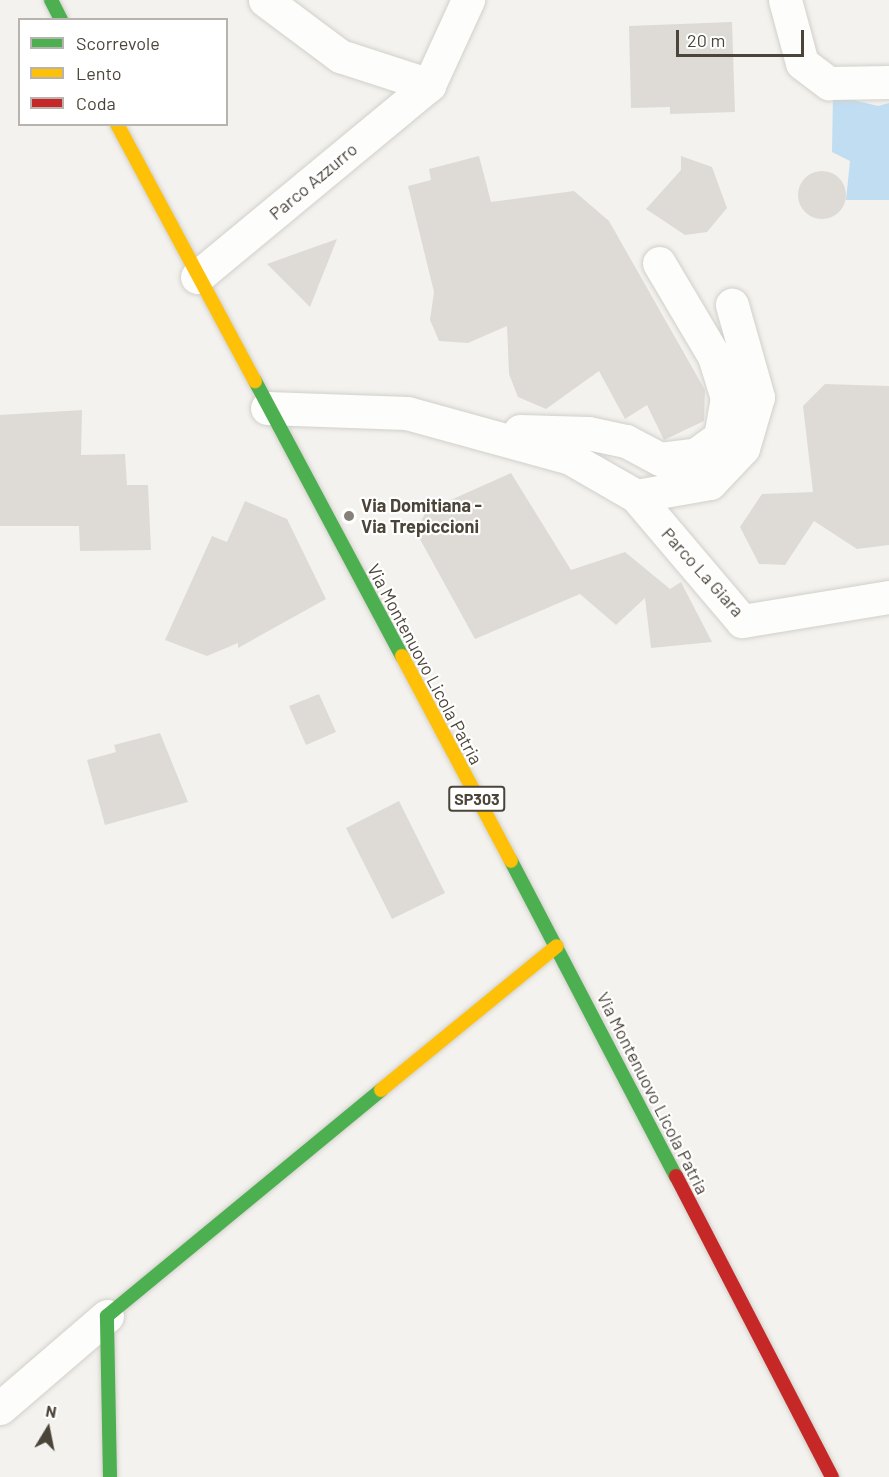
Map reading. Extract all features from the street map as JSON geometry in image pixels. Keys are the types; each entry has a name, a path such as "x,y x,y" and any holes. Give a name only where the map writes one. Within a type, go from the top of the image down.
{"main road":[{"path":"51,0 60,18"},
{"name":"Via Montenuovo Licola Patria","path":"118,126 557,946 831,1477"},
{"path":"110,1477 107,1316 557,946"}],"street":[{"path":"265,0 340,56 429,85"},
{"name":"Parco Azzurro","path":"197,277 429,85 468,0"},
{"path":"785,0 802,63 829,83 889,81"},
{"name":"Parco La Giara","path":"497,438 517,431 588,433 626,441 660,459 695,455 720,437 727,398 714,356 659,263"},
{"path":"636,496 710,483 743,448 758,397 732,305"},
{"name":"Parco La Giara","path":"267,408 407,413 570,458 636,496 742,621 889,597"},
{"path":"0,1408 107,1316"}],"water":[{"path":"833,95 878,106 889,103 889,200 846,200 850,161 832,152"}],"building":[{"path":"732,22 735,112 670,114 670,107 631,108 629,26"},
{"path":"479,156 491,202 574,191 609,221 705,390 704,421 664,440 647,405 625,419 599,371 546,409 518,397 509,374 507,326 468,343 439,341 430,320 434,292 408,186 431,180 429,169"},
{"path":"681,156 712,167 727,208 707,232 685,235 646,209 681,170"},
{"path":"822,171 839,178 846,195 839,212 822,219 805,212 798,195 805,178"},
{"path":"337,239 310,307 267,264"},
{"path":"825,384 889,386 889,545 857,549 814,521 785,565 759,564 740,527 762,494 813,492 803,406"},
{"path":"82,410 81,455 125,454 127,485 148,485 151,550 80,551 79,526 0,526 0,415"},
{"path":"511,473 571,570 625,552 670,589 681,582 712,642 651,648 645,598 616,625 580,594 475,639 416,532 426,511"},
{"path":"245,501 287,519 326,599 238,648 238,643 207,656 165,640 212,536 227,542"},
{"path":"319,694 336,732 306,745 289,706"},
{"path":"160,733 188,802 105,825 87,760 116,752 114,745"},
{"path":"399,801 445,893 392,919 346,828"}],"traffic: fast":[{"path":"51,0 60,18"},
{"path":"255,381 402,656"},
{"path":"511,861 676,1176"},
{"path":"110,1477 107,1316 381,1090"}],"traffic: slow":[{"path":"118,126 255,381"},
{"path":"402,656 511,861"},
{"path":"381,1090 557,946"}],"traffic: jam":[{"path":"676,1176 832,1477"}],"place":[{"name":"Via Domitiana - Via Trepiccioni","path":"349,516"}]}
